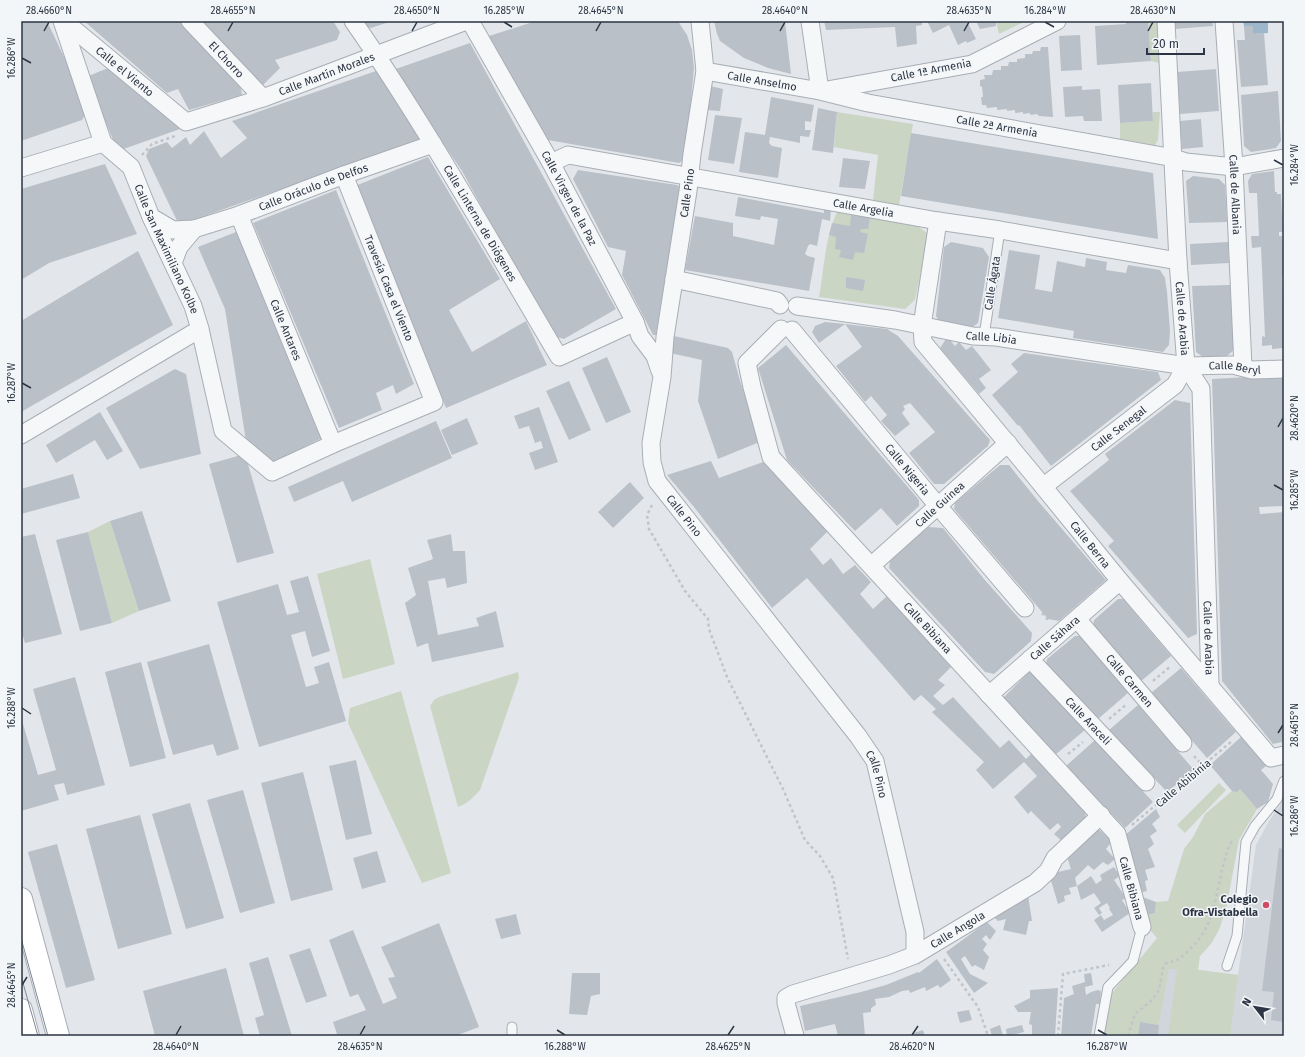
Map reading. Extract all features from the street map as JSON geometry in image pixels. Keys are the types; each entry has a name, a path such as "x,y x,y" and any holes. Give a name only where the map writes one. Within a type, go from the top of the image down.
{"main road":[{"path":"21,899 58,1036"},
{"path":"21,1010 28,1036"}],"street":[{"name":"Calle el Viento","path":"63,21 186,122"},
{"name":"Calle San Maximiliano Kolbe","path":"63,21 103,143 131,168 151,217 192,306 200,329 224,431 272,472 333,444"},
{"name":"El Chorro","path":"190,21 264,98"},
{"name":"Calle Linterna de Diógenes","path":"353,21 376,54 433,144 559,357 635,322"},
{"name":"Calle Martín Morales","path":"186,122 264,98 376,54 466,21"},
{"name":"Calle Virgen de la Paz","path":"470,21 551,162 635,322 640,336 655,356 662,377"},
{"name":"Calle Pino","path":"700,21 705,71 665,337 662,377 651,443 652,462 657,481 858,736 875,761 915,932 915,955"},
{"path":"810,21 820,91"},
{"name":"Calle 1ª Armenia","path":"820,91 972,64 1057,21"},
{"name":"Calle de Arabia","path":"1166,21 1178,261 1186,366 1201,389 1210,684"},
{"name":"Calle de Albania","path":"1224,21 1234,167 1243,368"},
{"name":"Calle Anselmo","path":"705,71 820,91"},
{"name":"Calle 2ª Armenia","path":"820,91 868,103 1174,158 1186,162 1234,167 1284,158"},
{"path":"21,168 103,143"},
{"name":"Calle Oráculo de Delfos","path":"151,217 173,230 194,229 239,215 344,175 433,144"},
{"name":"Calle Argelia","path":"551,162 568,155 938,221 1000,230 1178,261"},
{"name":"Travesía Casa el Viento","path":"333,444 434,402 344,175"},
{"name":"Calle Antares","path":"239,215 333,444"},
{"name":"Calle Berna","path":"938,221 922,326 923,342 1044,486 1120,581 1210,684 1246,728 1278,757"},
{"path":"173,263 179,247 194,229"},
{"path":"674,279 777,301 780,305"},
{"path":"789,303 797,306 800,309 802,317 800,325 787,329 776,323 774,318 780,305 789,303"},
{"name":"Calle Libia","path":"797,306 895,320 973,336 996,337 1186,366"},
{"path":"21,436 200,329"},
{"name":"Calle Nigeria","path":"787,329 1025,608"},
{"name":"Calle Bibiana","path":"787,329 747,363 771,457 872,565 1117,834 1142,927"},
{"name":"Calle Beryl","path":"1186,366 1233,365 1252,370 1284,369"},
{"name":"Calle Senegal","path":"1044,486 1174,385 1186,366"},
{"name":"Calle Guinea","path":"872,565 1008,443"},
{"name":"Calle Sáhara","path":"989,695 1120,581"},
{"name":"Calle Carmen","path":"1077,618 1183,743"},
{"name":"Calle Araceli","path":"1030,659 1146,782"},
{"name":"Calle Angola","path":"795,1036 786,998 793,994 889,965 915,955 934,944 1035,883 1048,871 1055,858 1101,815"}],"lane":[{"name":"Calle Ágata","path":"984,336 1000,230"},
{"path":"1227,966 1237,936 1246,842 1255,826 1277,799 1284,781"},
{"path":"1099,1036 1108,987 1133,960 1142,927"}],"path":[{"path":"131,168 152,144 182,133 186,122"},
{"path":"665,490 651,506 647,515 649,529 685,591 708,619 709,629 727,677 783,789 805,840 820,856 833,878 846,945 850,977"},
{"path":"1025,608 1034,604 1060,633"},
{"path":"1054,766 1184,655"},
{"name":"Calle Abibinia","path":"1118,837 1246,728"},
{"path":"1128,1036 1135,1014 1152,1000 1159,990 1163,968 1166,963 1175,962 1183,956 1200,939 1212,917 1221,872 1233,839"},
{"path":"934,944 978,1007 988,1036"},
{"path":"1058,1036 1063,974 1133,960"}],"shaded area":[{"name":"Colegio Ofra-Vistabella","path":"1283,801 1284,1036 1138,1036 1140,1022 1159,1025 1169,966 1238,975 1256,845 1269,821"}],"green space":[{"path":"996,21 1026,21 999,34"},
{"path":"1148,21 1157,21 1159,63 1151,61"},
{"path":"837,112 913,124 899,205 873,200 878,155 834,147"},
{"path":"1153,112 1160,112 1158,140 1155,145 1120,139 1120,123 1153,121"},
{"path":"837,212 916,225 927,233 927,243 915,300 905,309 819,297 827,243"},
{"path":"110,521 139,611 112,623 88,532"},
{"path":"370,559 395,664 343,679 317,574"},
{"path":"518,672 519,678 480,790 465,804 458,807 430,706 434,700 439,697"},
{"path":"401,691 451,873 422,883 348,723 350,708"},
{"path":"1219,783 1226,790 1185,833 1177,825"},
{"path":"1240,789 1257,809 1239,840 1226,909 1219,930 1211,944 1200,956 1198,970 1238,975 1230,1036 1168,1036 1177,969 1169,969 1159,1025 1140,1022 1138,1036 1104,1036 1112,993 1157,938 1146,925 1144,916 1155,913 1156,902 1168,901 1184,849 1193,837 1205,814 1232,791"}],"water":[{"path":"1243,21 1268,21 1268,33 1253,34 1253,26 1244,26"}],"building":[{"path":"21,21 47,21 83,97 85,115 82,120 21,141"},
{"path":"84,21 182,21 240,84 242,95 189,110 178,89 167,93"},
{"path":"199,21 333,21 340,32 337,40 275,60 280,68 262,86"},
{"path":"361,21 392,21 371,28 362,24"},
{"path":"536,21 678,21 687,35 692,50 694,68 691,100 693,101 682,161 679,163 548,140 489,36"},
{"path":"714,21 785,21 791,74 768,68 744,58 720,41"},
{"path":"824,21 922,21 922,25 916,26 917,44 897,47 895,27 826,30"},
{"path":"927,21 967,21 976,39 967,43 966,41 958,45 949,25 933,33"},
{"path":"976,21 996,21 996,26 980,29"},
{"path":"1125,21 1148,21 1151,61 1097,65 1095,26 1126,24"},
{"path":"1174,21 1212,21 1213,26 1175,29"},
{"path":"1244,26 1253,26 1253,34 1264,33 1268,85 1241,87 1237,40 1245,40"},
{"path":"1080,35 1082,70 1061,71 1059,36"},
{"path":"470,43 616,309 564,339 553,336 462,171 393,70"},
{"path":"1041,47 1048,47 1053,117 1039,116 1037,114 1030,115 1030,113 1023,114 1023,112 1015,113 1015,110 1007,111 1007,109 997,110 997,107 987,108 986,105 982,105 981,97 983,97 980,80 985,79 984,75 992,75 993,70 1001,70 1001,66 1008,66 1009,62 1017,62 1017,59 1025,58 1025,54 1032,54 1033,51 1040,51"},
{"path":"108,68 180,129 118,151 86,77"},
{"path":"1216,69 1219,111 1180,114 1177,72"},
{"path":"376,71 422,139 179,225 146,156 149,149 167,142 172,148 186,137 190,145 204,131 221,158 247,138 232,121"},
{"path":"1151,83 1153,121 1120,123 1118,85"},
{"path":"710,86 723,89 720,111 706,110"},
{"path":"1082,86 1082,90 1100,89 1102,121 1084,121 1083,116 1065,117 1063,87"},
{"path":"1278,91 1281,141 1276,148 1251,152 1244,146 1241,95"},
{"path":"771,97 814,105 811,122 805,121 805,130 811,130 809,137 800,136 800,143 770,137 769,143 772,146 782,148 778,178 739,172 745,132 765,135"},
{"path":"818,108 837,112 833,153 812,150"},
{"path":"715,115 742,118 734,164 708,160"},
{"path":"1201,119 1203,147 1182,149 1180,121"},
{"path":"911,133 1153,173 1158,239 901,196"},
{"path":"428,157 500,279 449,310 472,352 526,321 547,365 446,408 355,186"},
{"path":"843,158 870,161 865,189 839,187"},
{"path":"105,164 137,234 49,263 21,280 21,189"},
{"path":"578,170 677,185 680,187 656,335 653,335 622,275 626,251 608,247 573,179"},
{"path":"1274,171 1275,192 1277,192 1277,194 1281,194 1283,232 1279,232 1279,236 1282,236 1284,266 1284,275 1282,275 1284,348 1272,349 1272,345 1262,346 1262,336 1265,337 1261,247 1252,248 1251,236 1259,236 1257,193 1249,193 1248,181 1252,174"},
{"path":"1193,176 1219,179 1225,185 1227,222 1189,223 1186,181"},
{"path":"336,190 414,384 396,394 393,385 376,393 382,410 339,428 253,223"},
{"path":"738,197 824,213 824,209 831,210 830,221 822,219 817,246 810,244 805,254 815,258 809,291 685,270 695,216 733,223 733,236 774,245 778,219 761,216 760,220 735,216"},
{"path":"851,215 870,218 868,229 861,229 860,232 868,234 864,253 855,252 853,260 839,257 841,250 835,249 836,237 829,235 832,223 850,226"},
{"path":"241,230 324,437 273,462 246,441 225,309 198,247"},
{"path":"951,242 983,248 989,257 978,323 971,328 940,323 936,316 944,247"},
{"path":"1228,242 1229,263 1191,265 1190,244"},
{"path":"1009,250 1040,255 1035,289 1052,292 1057,261 1085,267 1086,258 1107,262 1106,270 1126,273 1128,265 1160,270 1165,278 1167,292 1170,331 1169,345 1163,352 1073,338 1074,331 998,318"},
{"path":"138,251 173,325 21,412 21,321"},
{"path":"846,277 865,280 863,291 846,288"},
{"path":"1230,285 1234,350 1227,356 1203,357 1196,352 1192,286"},
{"path":"825,322 845,324 819,343 812,332 815,326"},
{"path":"845,324 887,329 898,336 990,440 988,446 944,484 934,484 909,453 935,432 910,403 903,406 905,409 902,413 910,424 895,436 881,421 887,415 871,396 865,402 836,366 862,347"},
{"path":"674,336 728,348 732,352 741,384 762,441 718,459 698,401 702,360 670,353"},
{"path":"946,339 950,340 955,346 959,342 966,350 972,346 991,370 979,379 986,388 979,394 940,348"},
{"path":"786,345 919,500 919,506 897,526 881,508 855,531 787,460 758,368"},
{"path":"1024,353 1158,372 1161,380 1051,466 1019,425 1018,426 992,395 1018,372 1011,364"},
{"path":"607,357 631,412 606,423 582,368"},
{"path":"175,369 186,374 201,454 140,469 106,408"},
{"path":"1284,375 1284,506 1259,507 1260,514 1284,512 1284,737 1282,742 1273,744 1222,681 1212,379"},
{"path":"569,381 591,430 569,440 546,391"},
{"path":"1175,400 1190,403 1197,634 1188,638 1108,546 1114,541 1070,491 1109,460 1105,454"},
{"path":"539,407 558,462 535,470 529,453 543,448 541,441 535,443 529,426 519,429 514,416"},
{"path":"100,412 123,451 107,460 95,440 56,463 46,445"},
{"path":"467,418 478,444 452,455 441,430"},
{"path":"436,421 452,458 352,502 343,481 294,502 288,487"},
{"path":"245,454 274,553 237,563 209,464"},
{"path":"711,461 719,478 763,462 828,531 810,549 823,565 831,558 843,574 855,565 871,582 860,594 873,609 887,596 951,667 938,680 945,685 933,696 943,705 953,697 1000,748 1009,740 1026,759 1032,753 1085,810 1086,821 1063,842 1054,834 1061,827 1058,823 1050,830 1031,811 1028,814 1014,797 1037,776 1024,762 993,789 976,770 984,762 932,712 936,709 921,695 914,701 807,578 772,608 694,507 667,475"},
{"path":"1000,465 1009,465 1106,580 1059,621 1048,619 954,509 955,503"},
{"path":"73,474 80,498 21,514 21,489"},
{"path":"630,482 644,498 613,528 598,512"},
{"path":"142,511 171,601 139,611 110,521"},
{"path":"928,527 943,528 984,579 1032,633 1031,641 994,674 985,672 889,568 890,561"},
{"path":"88,532 112,623 80,631 56,540"},
{"path":"35,534 62,634 25,643 21,630 21,537"},
{"path":"451,534 453,551 465,551 467,583 447,588 445,578 428,581 438,635 479,626 476,618 496,611 504,647 432,662 428,643 417,647 405,603 416,595 408,568 433,559 427,540"},
{"path":"308,576 330,651 312,657 305,631 291,635 306,687 319,683 314,667 329,662 346,721 259,747 217,602 278,584 287,615 299,612 290,581"},
{"path":"1118,599 1123,599 1171,656 1140,682 1093,627 1094,620"},
{"path":"1075,636 1080,636 1128,693 1098,719 1046,664 1047,659"},
{"path":"209,644 239,749 217,756 213,744 173,755 147,662"},
{"path":"141,662 166,758 130,767 105,672"},
{"path":"1181,668 1236,732 1207,758 1151,693"},
{"path":"1030,671 1085,730 1055,755 1002,699"},
{"path":"75,677 105,785 67,795 64,783 54,785 59,800 21,811 21,717 38,775 56,770 33,689"},
{"path":"1138,705 1194,770 1167,792 1109,730"},
{"path":"1241,737 1266,766 1261,770 1273,784 1268,802 1257,809 1240,789 1237,792 1232,791 1210,765"},
{"path":"1095,740 1153,802 1125,828 1066,766"},
{"path":"356,760 372,834 346,840 329,766"},
{"path":"303,772 333,890 291,901 261,783"},
{"path":"243,790 275,903 240,913 207,800"},
{"path":"190,803 224,918 186,929 152,814"},
{"path":"1156,809 1160,817 1152,824 1157,831 1150,836 1154,844 1148,849 1155,867 1145,870 1148,880 1145,881 1147,891 1139,893 1124,836"},
{"path":"140,815 172,934 118,949 86,829"},
{"path":"1097,828 1112,841 1106,849 1115,859 1108,865 1103,862 1094,870 1088,865 1075,878 1077,886 1069,888 1071,894 1064,896 1065,901 1058,904 1049,874 1071,869 1067,857"},
{"path":"57,844 95,980 66,988 28,852"},
{"path":"1279,848 1284,849 1284,1022 1271,1020 1274,992 1262,991"},
{"path":"377,851 386,882 362,889 353,858"},
{"path":"1114,867 1120,876 1114,880 1126,898 1122,900 1130,913 1102,932 1094,920 1101,915 1104,920 1113,915 1109,909 1110,908 1107,903 1099,908 1102,913 1099,915 1094,908 1101,903 1094,893 1081,900 1077,886 1091,876 1096,884 1102,880 1100,875"},
{"path":"1028,895 1032,921 1029,921 1026,935 1003,930 1006,919 998,921 994,917"},
{"path":"1140,896 1156,902 1155,913 1144,916"},
{"path":"516,914 521,934 501,939 495,919"},
{"path":"987,922 996,931 990,940 986,935 982,939 987,944 983,950 989,957 984,970 975,965 972,967 965,956 961,959 970,974 988,983 974,993 946,952"},
{"path":"439,923 479,1027 455,1036 330,1036 337,1034 333,1022 366,1010 358,994 350,997 329,940 353,930 383,1004 397,998 388,978 395,977 381,947"},
{"path":"310,948 327,996 306,1003 289,955"},
{"path":"268,957 292,1036 260,1036 255,1018 264,1015 249,963"},
{"path":"937,959 951,980 940,988 938,985 926,991 925,987 910,993 909,990 902,991 889,997 875,999 876,1005 871,1008 871,1012 863,1013 865,1036 838,1036 835,1024 805,1031 800,1006 886,985 918,972 919,973"},
{"path":"226,968 244,1036 155,1036 143,991"},
{"path":"572,973 600,973 600,994 591,996 587,1015 569,1014"},
{"path":"1091,973 1093,985 1085,987 1086,995 1098,990 1101,991 1100,1004 1096,1004 1091,1036 1061,1036 1064,998 1074,994 1072,986 1085,982 1084,974"},
{"path":"1058,988 1055,1036 1032,1036 1032,1025 1029,1024 1031,1012 1018,1012 1014,1006 1030,998 1030,990"},
{"path":"969,1010 972,1020 960,1023 957,1012"},
{"path":"1140,1022 1159,1025 1158,1036 1138,1036"},
{"path":"1000,1025 1003,1036 992,1036 990,1029"},
{"path":"1022,1025 1024,1032 1007,1036 1006,1029"},
{"path":"923,1030 925,1036 915,1036 914,1033"}],"tram line":[{"path":"21,938 48,1036"},
{"path":"21,976 38,1036"}],"place":[{"name":"Colegio Ofra-Vistabella","path":"1266,905"}]}
